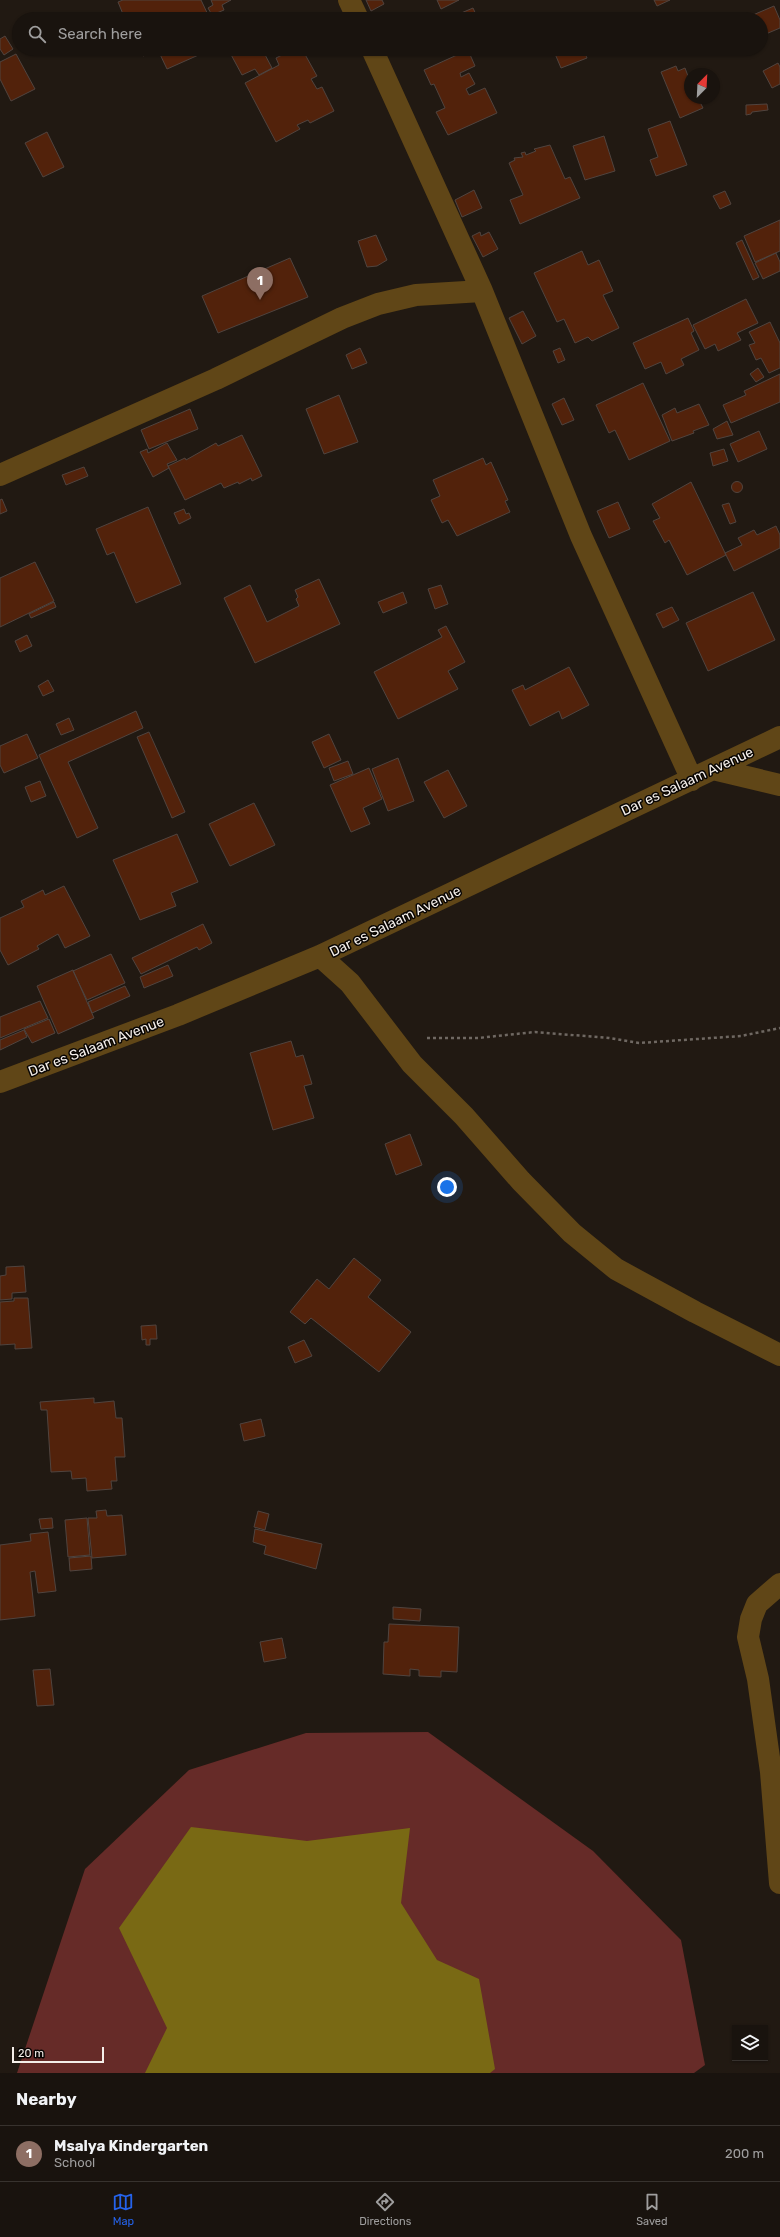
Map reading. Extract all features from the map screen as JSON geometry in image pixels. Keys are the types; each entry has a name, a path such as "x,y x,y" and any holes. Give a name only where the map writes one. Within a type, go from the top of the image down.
{"street":[{"path":"349,0 355,12"},
{"path":"375,56 482,291 581,536 692,780"},
{"path":"0,475 216,379 349,315 378,304 416,295 482,291"},
{"name":"Dar es Salaam Avenue","path":"0,1082 178,1015 320,956 780,737"},
{"path":"713,769 776,788"},
{"path":"320,956 350,983 412,1064 464,1116 521,1181 572,1233 605,1261 695,1312 780,1355"},
{"path":"780,1584 757,1604 751,1619 748,1637 758,1679 771,1772 780,1883"}],"path":[{"path":"391,1036 456,1039 535,1032 609,1038 639,1043 741,1036 780,1028"}],"shaded area":[{"path":"428,1732 593,1851 681,1940 705,2065 694,2073 17,2073 85,1869 189,1770 306,1733"},
{"path":"191,1827 307,1841 410,1828 401,1903 437,1960 479,1979 495,2069 490,2073 145,2073 167,2028 119,1928"}],"building":[{"path":"123,0 201,0 207,12 122,12 118,2"},
{"path":"211,0 231,0 222,5 224,10 219,12 210,12 208,8 213,5"},
{"path":"366,0 382,0 384,4 371,11"},
{"path":"437,0 459,0 441,9"},
{"path":"654,0 670,0 657,6"},
{"path":"774,6 780,20 780,28 768,33 768,12 760,12"},
{"path":"473,8 475,12 464,12"},
{"path":"5,36 12,47 12,50 4,55 0,49 0,39"},
{"path":"12,56 17,56 35,89 11,101 0,79 0,62"},
{"path":"161,56 196,56 167,69"},
{"path":"232,56 266,56 272,68 259,75 255,69 242,75"},
{"path":"280,56 306,56 317,76 311,79 317,89 322,87 334,111 310,123 308,120 297,125 300,129 276,142 245,83 279,65 276,58"},
{"path":"455,56 471,56 475,66 460,73 461,77 469,73 475,84 466,89 469,95 485,88 497,113 448,135 436,112 445,108 434,84 431,85 424,70"},
{"path":"556,56 586,56 587,58 561,68"},
{"path":"778,63 780,67 780,84 772,88 763,71"},
{"path":"676,66 678,71 684,68 684,104 701,104 703,108 680,118 661,72"},
{"path":"767,104 768,110 752,112 751,114 746,115 746,105"},
{"path":"670,121 687,165 656,176 650,160 658,157 648,129"},
{"path":"47,132 64,167 43,177 25,143"},
{"path":"604,136 615,171 585,180 573,146"},
{"path":"550,145 565,179 570,177 580,198 520,224 510,200 523,195 509,163 515,160 514,158 523,157 521,153 525,152 526,155 536,151 534,149"},
{"path":"474,190 482,208 462,217 455,200"},
{"path":"725,191 731,204 720,209 713,196"},
{"path":"780,220 780,251 755,262 744,236"},
{"path":"480,232 481,236 489,232 498,249 483,257 472,236"},
{"path":"376,235 387,260 377,266 367,267 358,241"},
{"path":"742,240 759,277 753,280 736,243"},
{"path":"582,251 588,265 599,260 613,291 603,295 619,328 592,341 588,337 575,343 564,319 557,322 534,273"},
{"path":"776,253 780,262 780,271 763,279 755,263"},
{"path":"290,258 308,297 218,333 202,296"},
{"path":"746,299 758,323 737,333 741,340 718,351 715,344 705,349 693,325"},
{"path":"523,311 536,336 522,344 509,318"},
{"path":"688,318 694,331 691,333 699,350 681,359 684,365 666,374 661,362 645,369 633,343"},
{"path":"770,322 780,343 780,368 769,373 761,358 756,360 749,345 755,343 749,332"},
{"path":"360,348 367,363 352,369 346,355"},
{"path":"560,348 565,360 558,363 553,351"},
{"path":"758,368 764,377 756,382 750,374"},
{"path":"780,374 780,402 731,423 723,405 746,395 744,391"},
{"path":"643,383 670,441 629,460 615,430 609,433 596,405"},
{"path":"339,395 358,442 324,454 306,409"},
{"path":"564,398 574,420 562,425 552,404"},
{"path":"699,404 709,425 693,431 694,433 672,441 662,415 675,408 677,413"},
{"path":"190,409 198,429 149,449 141,430"},
{"path":"727,421 733,435 717,439 713,429"},
{"path":"759,431 767,449 738,462 730,444"},
{"path":"242,435 262,476 252,481 251,478 239,484 238,482 224,488 221,483 185,500 168,466 185,458 186,460 216,443 218,446"},
{"path":"167,443 177,460 167,464 169,468 153,477 140,452 147,449 148,453"},
{"path":"724,449 728,461 713,466 710,453"},
{"path":"483,458 486,465 491,462 508,500 505,501 510,512 457,536 448,520 442,523 431,500 440,496 433,480"},
{"path":"84,467 88,476 66,485 62,475"},
{"path":"737,481 741,483 743,487 741,491 737,493 733,491 731,487 733,483"},
{"path":"691,482 726,555 687,575 669,540 665,543 653,521 660,518 652,504"},
{"path":"2,499 7,511 0,514 0,500"},
{"path":"618,502 630,529 609,538 597,511"},
{"path":"729,503 736,522 730,524 722,505"},
{"path":"148,507 181,584 136,603 114,552 107,555 96,529"},
{"path":"184,509 186,514 189,513 191,518 179,524 174,513"},
{"path":"776,526 780,535 780,548 734,571 725,553 742,545 738,538 754,530 757,535"},
{"path":"35,562 54,601 0,627 0,578"},
{"path":"319,579 340,624 255,663 224,598 250,585 267,622 299,606 296,599 298,597 295,590"},
{"path":"441,585 448,604 435,609 428,589"},
{"path":"403,592 407,603 383,613 378,602"},
{"path":"753,592 775,640 708,671 686,623"},
{"path":"54,602 56,607 31,618 29,614"},
{"path":"672,607 679,620 663,628 656,614"},
{"path":"446,626 465,662 448,671 458,689 398,719 374,672 442,637 438,630"},
{"path":"27,635 32,646 20,652 15,641"},
{"path":"569,667 589,705 562,719 559,711 530,726 512,690 523,685 525,690"},
{"path":"48,680 54,691 43,696 38,686"},
{"path":"136,711 143,728 68,762 98,828 77,838 39,755"},
{"path":"69,718 74,730 61,735 56,724"},
{"path":"149,732 185,812 172,818 137,737"},
{"path":"27,734 38,758 4,773 0,765 0,746"},
{"path":"329,734 341,760 324,768 312,742"},
{"path":"398,758 414,801 388,811 372,769"},
{"path":"348,761 353,774 334,781 329,768"},
{"path":"369,768 382,799 363,808 370,824 351,832 330,785"},
{"path":"448,770 467,806 444,818 424,782"},
{"path":"40,781 46,796 31,802 25,787"},
{"path":"254,803 275,845 230,866 209,824"},
{"path":"177,834 198,882 171,893 176,906 140,920 113,860"},
{"path":"64,886 90,936 65,948 58,934 37,946 39,949 8,965 0,950 0,918 24,907 21,901 43,890 45,895"},
{"path":"203,924 212,943 199,950 197,947 141,974 132,958"},
{"path":"111,954 125,983 87,1000 73,971"},
{"path":"168,965 173,976 144,988 140,977"},
{"path":"73,970 94,1018 58,1034 37,986"},
{"path":"125,986 130,996 92,1013 88,1002"},
{"path":"40,1001 48,1018 0,1038 0,1017"},
{"path":"49,1019 55,1033 32,1043 24,1029"},
{"path":"24,1030 27,1037 0,1050 0,1040"},
{"path":"291,1041 296,1057 303,1055 312,1084 304,1086 314,1118 273,1130 250,1053"},
{"path":"410,1134 422,1165 396,1175 385,1144"},
{"path":"354,1258 381,1280 368,1297 411,1332 379,1372 311,1318 305,1324 290,1312 317,1279 329,1289"},
{"path":"24,1266 26,1292 12,1293 12,1299 0,1300 0,1276 6,1275 6,1267"},
{"path":"14,1298 28,1298 32,1348 15,1349 15,1344 0,1345 0,1302 14,1301"},
{"path":"156,1325 157,1339 150,1339 150,1345 146,1345 146,1339 142,1340 141,1326"},
{"path":"304,1340 312,1356 295,1363 288,1347"},
{"path":"94,1398 94,1403 114,1401 116,1418 122,1418 125,1457 115,1457 117,1481 111,1481 112,1489 87,1491 86,1478 72,1479 71,1471 51,1472 47,1410 41,1410 40,1402"},
{"path":"261,1419 265,1436 244,1441 240,1424"},
{"path":"106,1510 107,1516 122,1515 126,1555 92,1558 88,1518 97,1518 96,1511"},
{"path":"258,1511 269,1514 265,1530 254,1527"},
{"path":"52,1518 53,1528 41,1529 39,1519"},
{"path":"87,1518 90,1555 68,1557 65,1520"},
{"path":"255,1529 322,1544 316,1569 264,1554 266,1546 253,1542"},
{"path":"48,1532 56,1591 38,1593 35,1571 30,1572 35,1616 0,1620 0,1545 31,1541 30,1534"},
{"path":"91,1556 92,1569 70,1571 69,1558"},
{"path":"393,1607 421,1609 420,1621 393,1619"},
{"path":"389,1624 459,1627 457,1672 441,1671 441,1677 419,1676 419,1670 410,1669 410,1676 383,1674 384,1642 388,1642"},
{"path":"282,1638 286,1658 264,1662 260,1642"},
{"path":"50,1669 54,1705 37,1706 33,1670"}],"place":[{"name":"Msalya Kindergarten","path":"260,300"}]}
